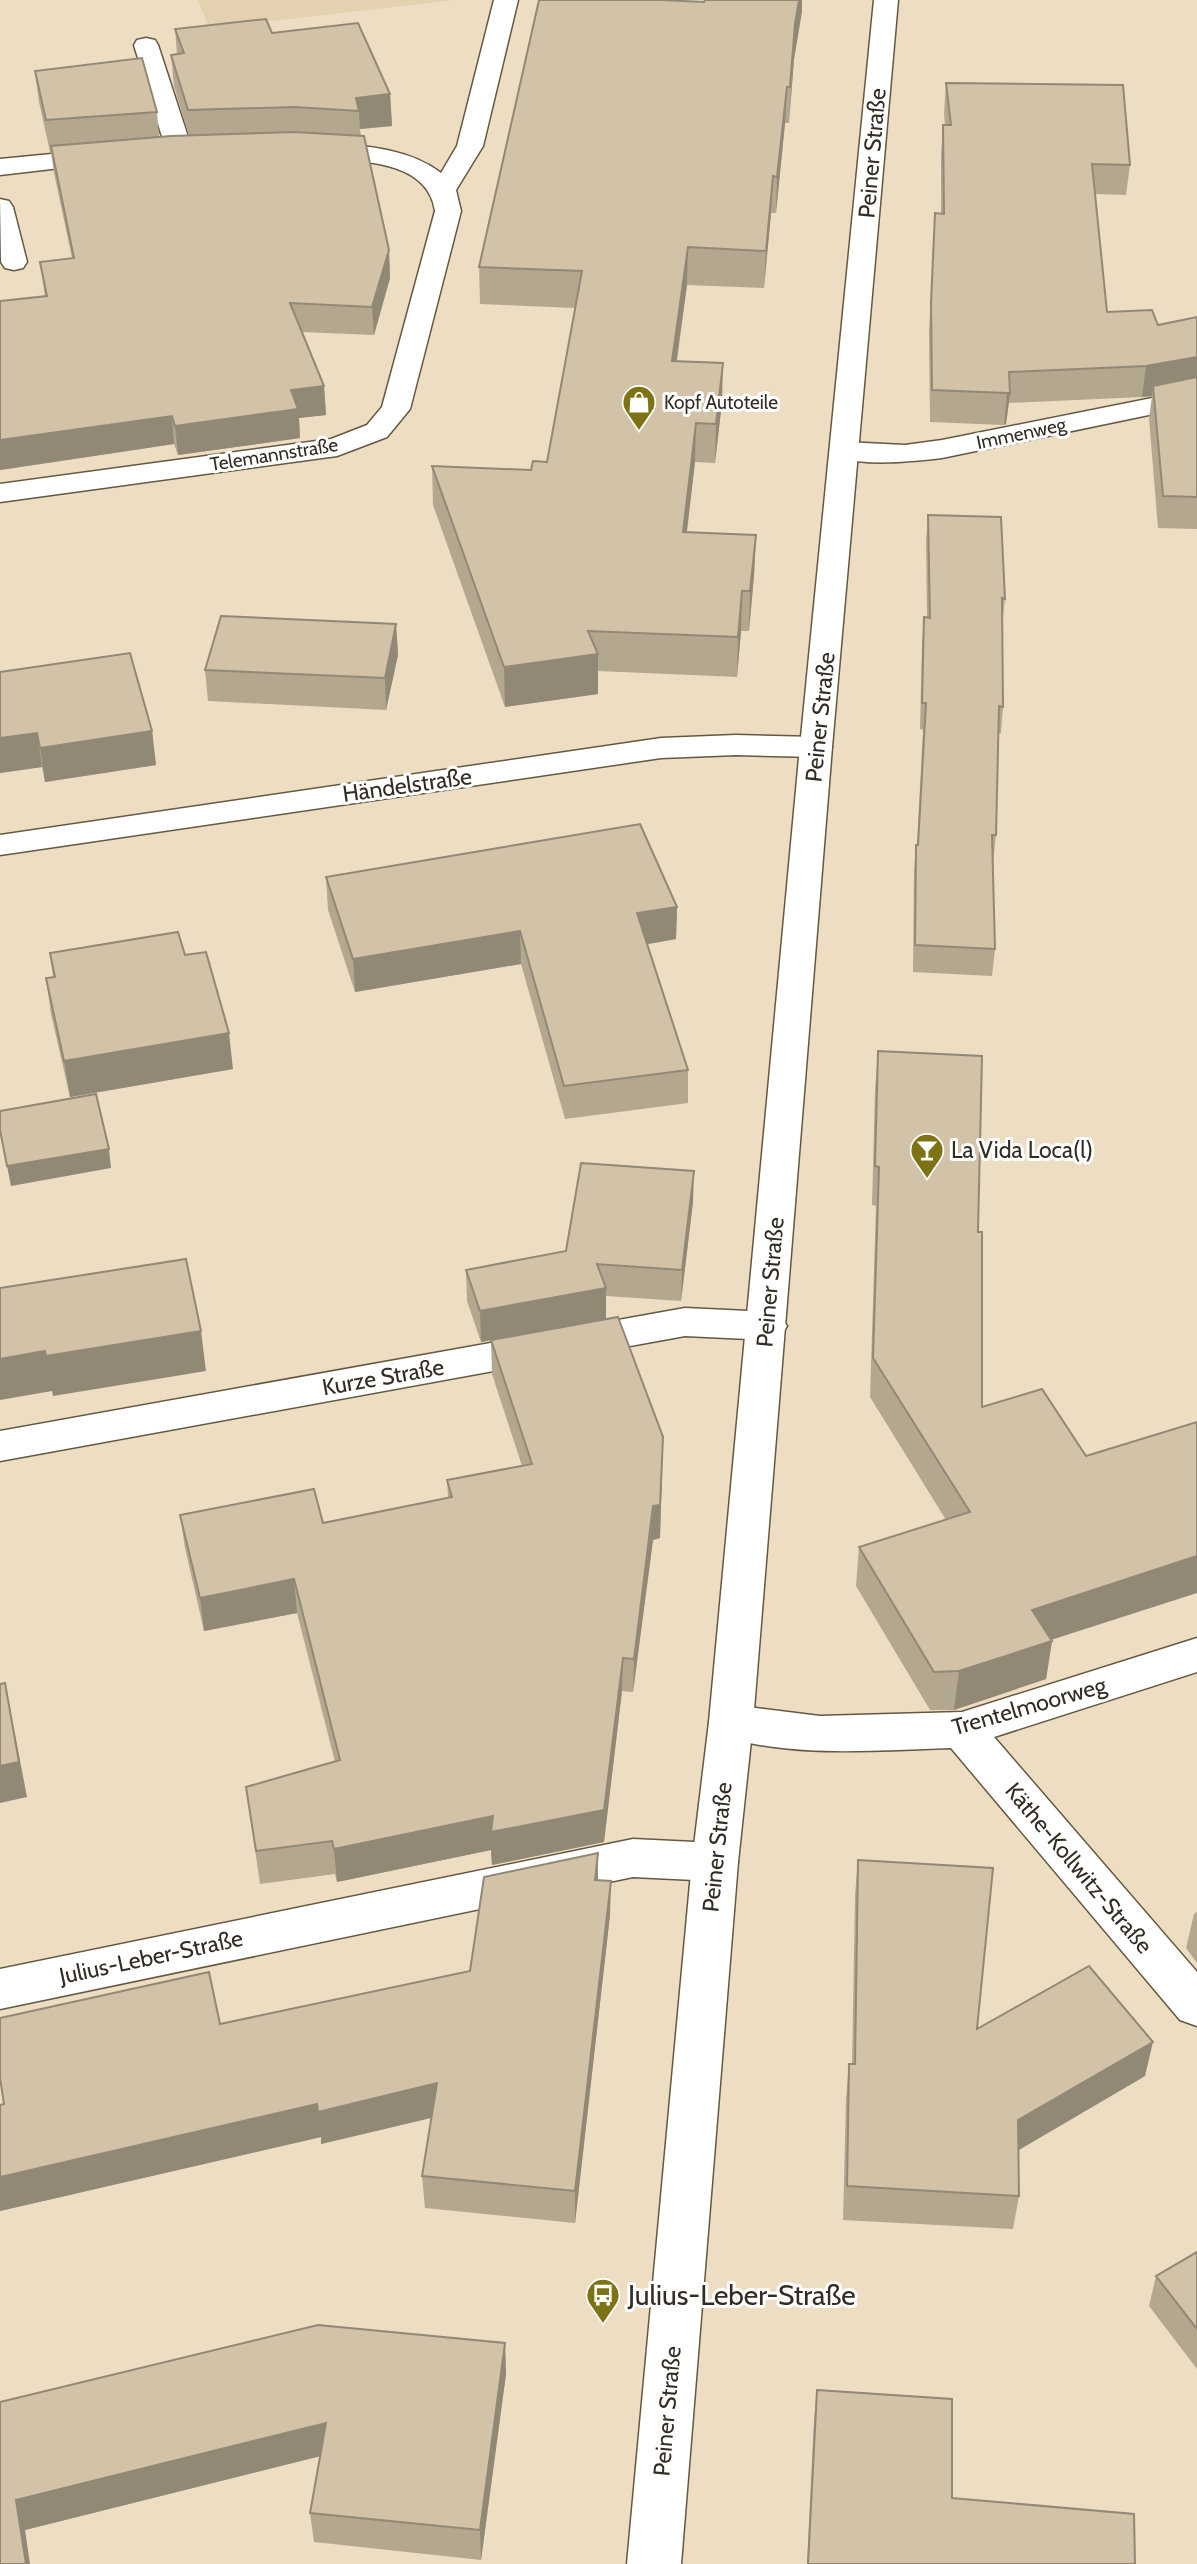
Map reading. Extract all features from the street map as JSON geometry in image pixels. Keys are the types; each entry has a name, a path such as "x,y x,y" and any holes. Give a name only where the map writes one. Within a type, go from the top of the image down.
{"street":[{"path":"296,149 386,155 419,171 443,190 470,146 506,0"},
{"name":"Peiner Straße","path":"654,2564 715,1862 731,1722 816,747 886,0"},
{"path":"146,44 176,140 151,154"},
{"path":"0,167 200,152"},
{"name":"Telemannstraße","path":"0,494 337,447 377,431 396,409 448,211 443,190"},
{"path":"0,206 14,262"},
{"name":"Immenweg","path":"844,451 905,454 942,449 1197,397"},
{"name":"Händelstraße","path":"0,845 661,748 736,745 816,747"},
{"name":"Kurze Straße","path":"0,1447 685,1322 767,1326"},
{"name":"Trentelmoorweg","path":"731,1722 820,1734 962,1730 1197,1655"},
{"name":"Käthe-Kollwitz-Straße","path":"962,1730 1197,2006"},
{"name":"Julius-Leber-Straße","path":"0,1989 633,1858 715,1862"}],"shaded area":[{"path":"198,0 455,0 209,28"}],"building":[{"path":"539,0 799,0 777,177 773,176 766,251 688,247 672,361 723,363 716,424 696,423 683,532 756,535 750,591 742,591 738,637 588,631 598,654 504,667 432,466 531,470 533,461 547,462 582,271 479,267"},
{"path":"266,19 272,33 358,23 390,94 356,98 359,111 294,107 188,110 171,55 184,53 175,29"},
{"path":"142,58 157,112 46,120 35,71"},
{"path":"946,83 1123,85 1130,165 1092,164 1107,312 1152,310 1158,325 1197,317 1197,357 1146,366 1009,372 1010,393 932,390 931,303 935,213 944,214 943,125 951,125"},
{"path":"294,132 364,136 389,250 372,307 290,303 324,386 291,390 298,409 175,426 172,416 0,440 0,301 47,296 40,262 74,258 51,146 171,136"},
{"path":"1197,377 1197,497 1163,496 1153,386"},
{"path":"928,515 1001,517 1005,599 1002,598 1003,707 999,706 996,835 992,835 995,949 915,945 916,845 926,703 922,703 924,617 930,618"},
{"path":"221,616 396,624 385,678 205,670"},
{"path":"130,653 152,731 40,748 37,733 0,738 0,672"},
{"path":"640,824 677,907 637,913 688,1070 564,1086 520,931 353,959 326,877"},
{"path":"178,932 185,955 206,952 229,1033 64,1061 46,978 55,977 50,953"},
{"path":"878,1051 982,1056 978,1232 982,1232 982,1407 1042,1389 1086,1456 1197,1422 1197,1556 1032,1610 1052,1641 959,1671 934,1672 859,1547 970,1512 873,1358 879,1167 875,1166"},
{"path":"96,1094 109,1149 7,1166 0,1130 0,1111"},
{"path":"581,1163 694,1171 682,1270 597,1264 606,1288 480,1311 466,1270 566,1251"},
{"path":"186,1259 201,1331 46,1356 45,1351 0,1359 0,1288"},
{"path":"618,1317 663,1437 660,1505 653,1506 634,1659 623,1658 604,1810 491,1832 493,1816 334,1849 332,1841 256,1851 246,1787 340,1760 294,1579 200,1598 180,1515 314,1489 323,1523 452,1497 447,1480 532,1464 491,1340"},
{"path":"5,1683 19,1762 0,1766 0,1684"},
{"path":"598,1853 595,1880 611,1881 575,2191 422,2176 437,2083 318,2112 317,2104 0,2177 0,2105 4,2104 0,2078 0,2018 209,1972 220,2024 470,1971 484,1877"},
{"path":"858,1860 993,1868 977,2029 1089,1966 1153,2042 1018,2120 1019,2196 847,2186 849,2064 855,2064"},
{"path":"1197,2252 1197,2329 1156,2276"},
{"path":"318,2325 505,2343 480,2530 310,2513 326,2423 16,2500 26,2564 0,2564 0,2402"},
{"path":"817,2390 952,2399 952,2498 1134,2514 1135,2564 808,2564"}],"place":[{"name":"Kopf Autoteile","path":"639,432"},
{"name":"La Vida Loca(l)","path":"927,1180"},
{"name":"Julius-Leber-Straße","path":"603,2325"}]}
